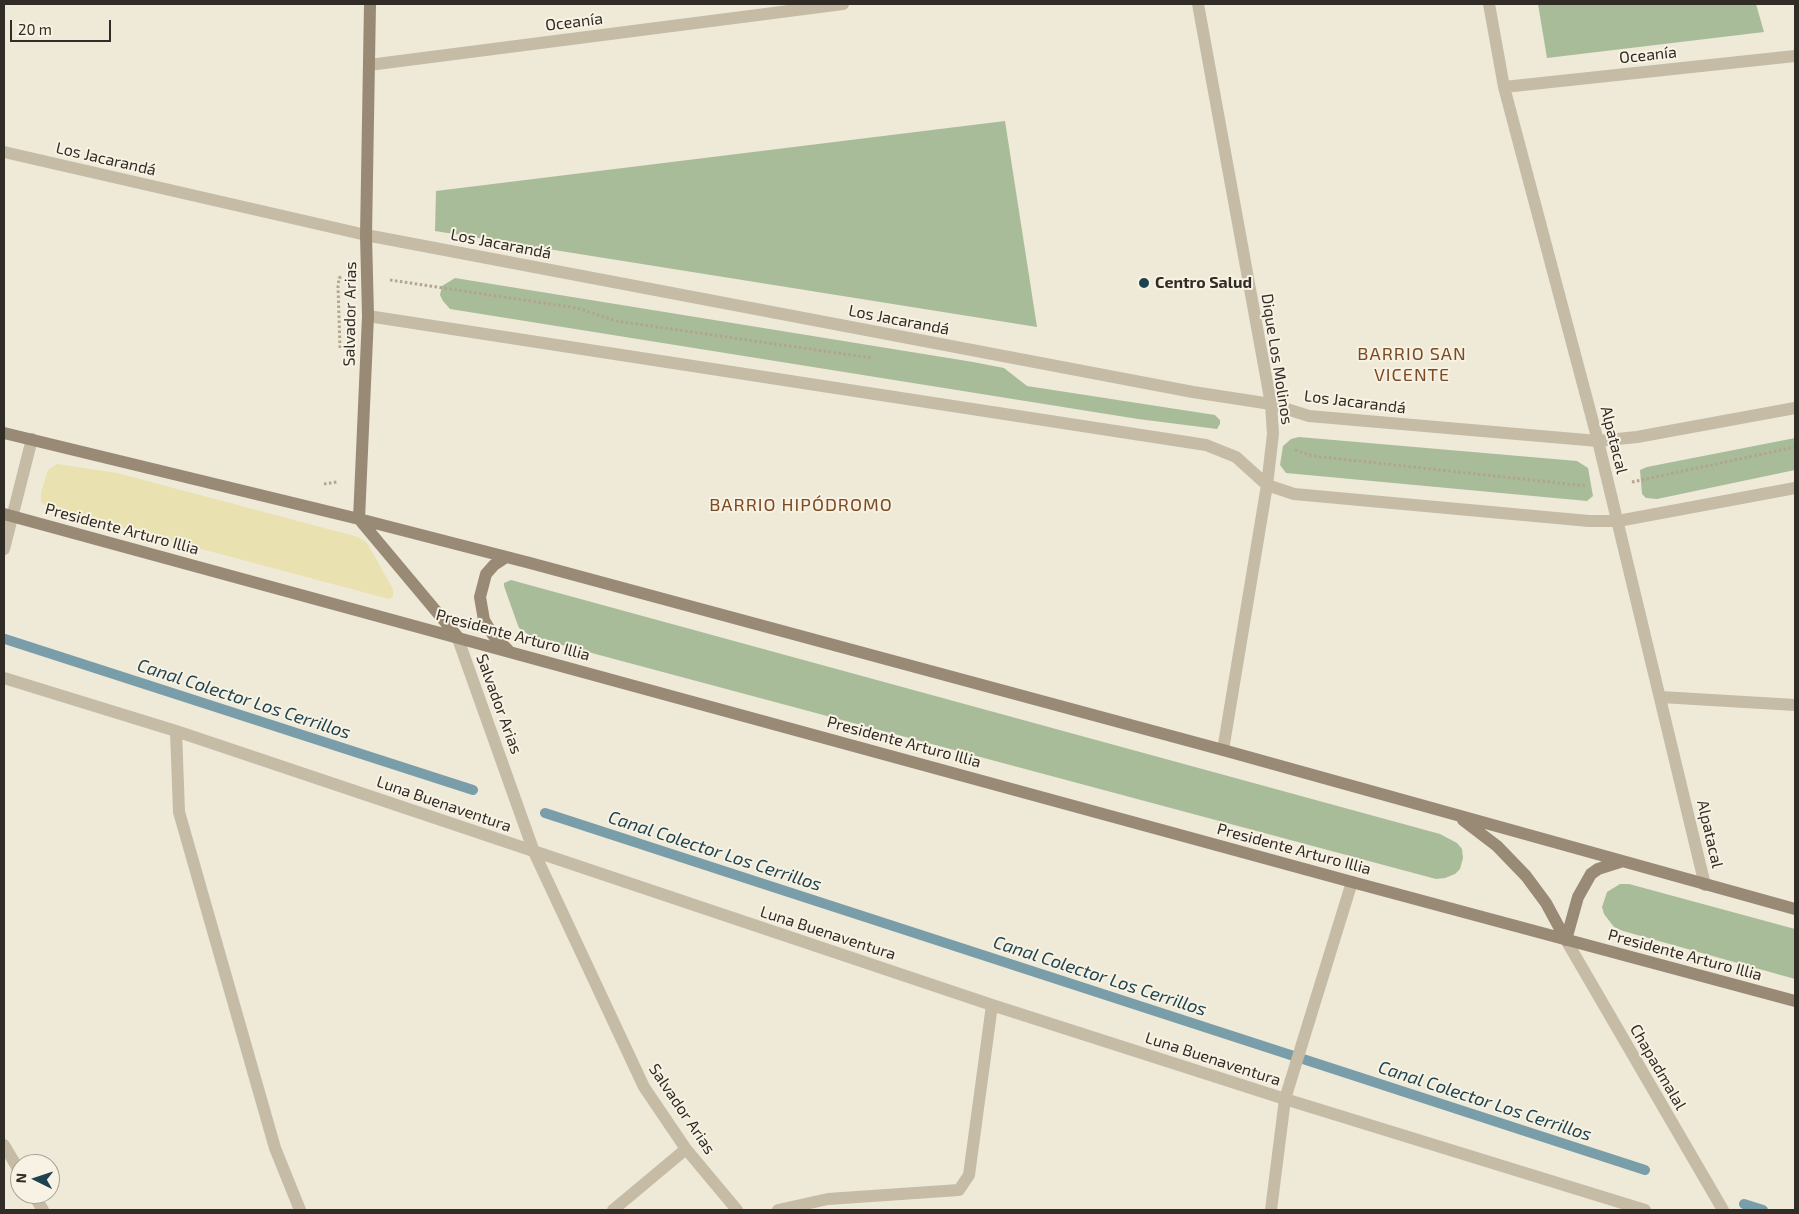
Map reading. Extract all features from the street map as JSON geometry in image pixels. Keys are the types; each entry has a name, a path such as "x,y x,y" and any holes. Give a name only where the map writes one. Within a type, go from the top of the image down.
{"street":[{"name":"Salvador Arias","path":"370,4 366,236 368,316 360,519 457,636 534,852 644,1087 686,1149 737,1210"},
{"name":"Oceanía","path":"369,65 843,4"},
{"name":"Dique Los Molinos","path":"1198,4 1272,404 1273,434 1268,485 1223,750"},
{"name":"Alpatacal","path":"1490,4 1504,87 1598,441 1662,697 1705,885"},
{"name":"Oceanía","path":"1504,87 1795,56"},
{"name":"Los Jacarandá","path":"4,152 366,236 1193,392 1272,404 1309,416 1598,441 1637,437 1795,408"},
{"path":"368,316 1206,445 1236,457 1268,485 1294,494 1588,521 1618,521 1795,488"},
{"path":"4,433 360,519 506,557 1223,750 1795,909"},
{"path":"4,549 8,515 32,439"},
{"name":"Presidente Arturo Illia","path":"8,515 1795,1001"},
{"path":"506,557 494,564 486,574 480,597 484,620 493,635 508,650"},
{"name":"Luna Buenaventura","path":"4,678 176,731 992,1005 1284,1099 1644,1210"},
{"path":"1662,697 1795,705"},
{"path":"176,731 179,812 275,1148 300,1210"},
{"path":"1457,815 1497,846 1526,876 1546,903 1566,940"},
{"path":"1566,940 1578,897 1591,874 1609,864 1621,862"},
{"path":"1271,1210 1284,1099 1310,1022 1352,882"},
{"name":"Chapadmalal","path":"1566,940 1723,1210"},
{"path":"778,1210 828,1199 958,1190 968,1175 992,1005"},
{"path":"614,1210 686,1149"}],"green space":[{"path":"1538,4 1756,4 1764,32 1547,58"},
{"path":"1005,121 1037,327 435,231 436,191"},
{"path":"455,278 973,362 1004,368 1027,386 1215,415 1220,420 1220,424 1217,429 1138,419 450,309 440,295 442,286"},
{"path":"1299,437 1577,461 1588,468 1593,496 1587,501 1286,473 1280,465 1283,446 1291,439"},
{"path":"1795,438 1795,470 1657,499 1646,498 1642,494 1640,470 1647,467"},
{"path":"511,580 1440,834 1457,843 1462,849 1463,858 1460,869 1455,874 1436,879 532,637 519,628 516,620 504,586 504,583"},
{"path":"1620,884 1629,884 1795,929 1795,979 1614,927 1604,914 1602,907 1607,892"}],"sand":[{"path":"57,464 117,473 358,537 367,543 393,589 393,596 389,599 48,508 41,501 41,493 48,470"}],"waterway":[{"name":"Canal Colector Los Cerrillos","path":"5,639 473,790"},
{"name":"Canal Colector Los Cerrillos","path":"545,813 1645,1170"},
{"name":"Canal Colector Los Cerrillos","path":"1744,1204 1763,1210"}],"place":[{"name":"Centro Salud","path":"1144,283"}],"district":[{"name":"BARRIO SAN VICENTE","path":"1412,364"},
{"name":"BARRIO HIPÓDROMO","path":"801,505"}]}
